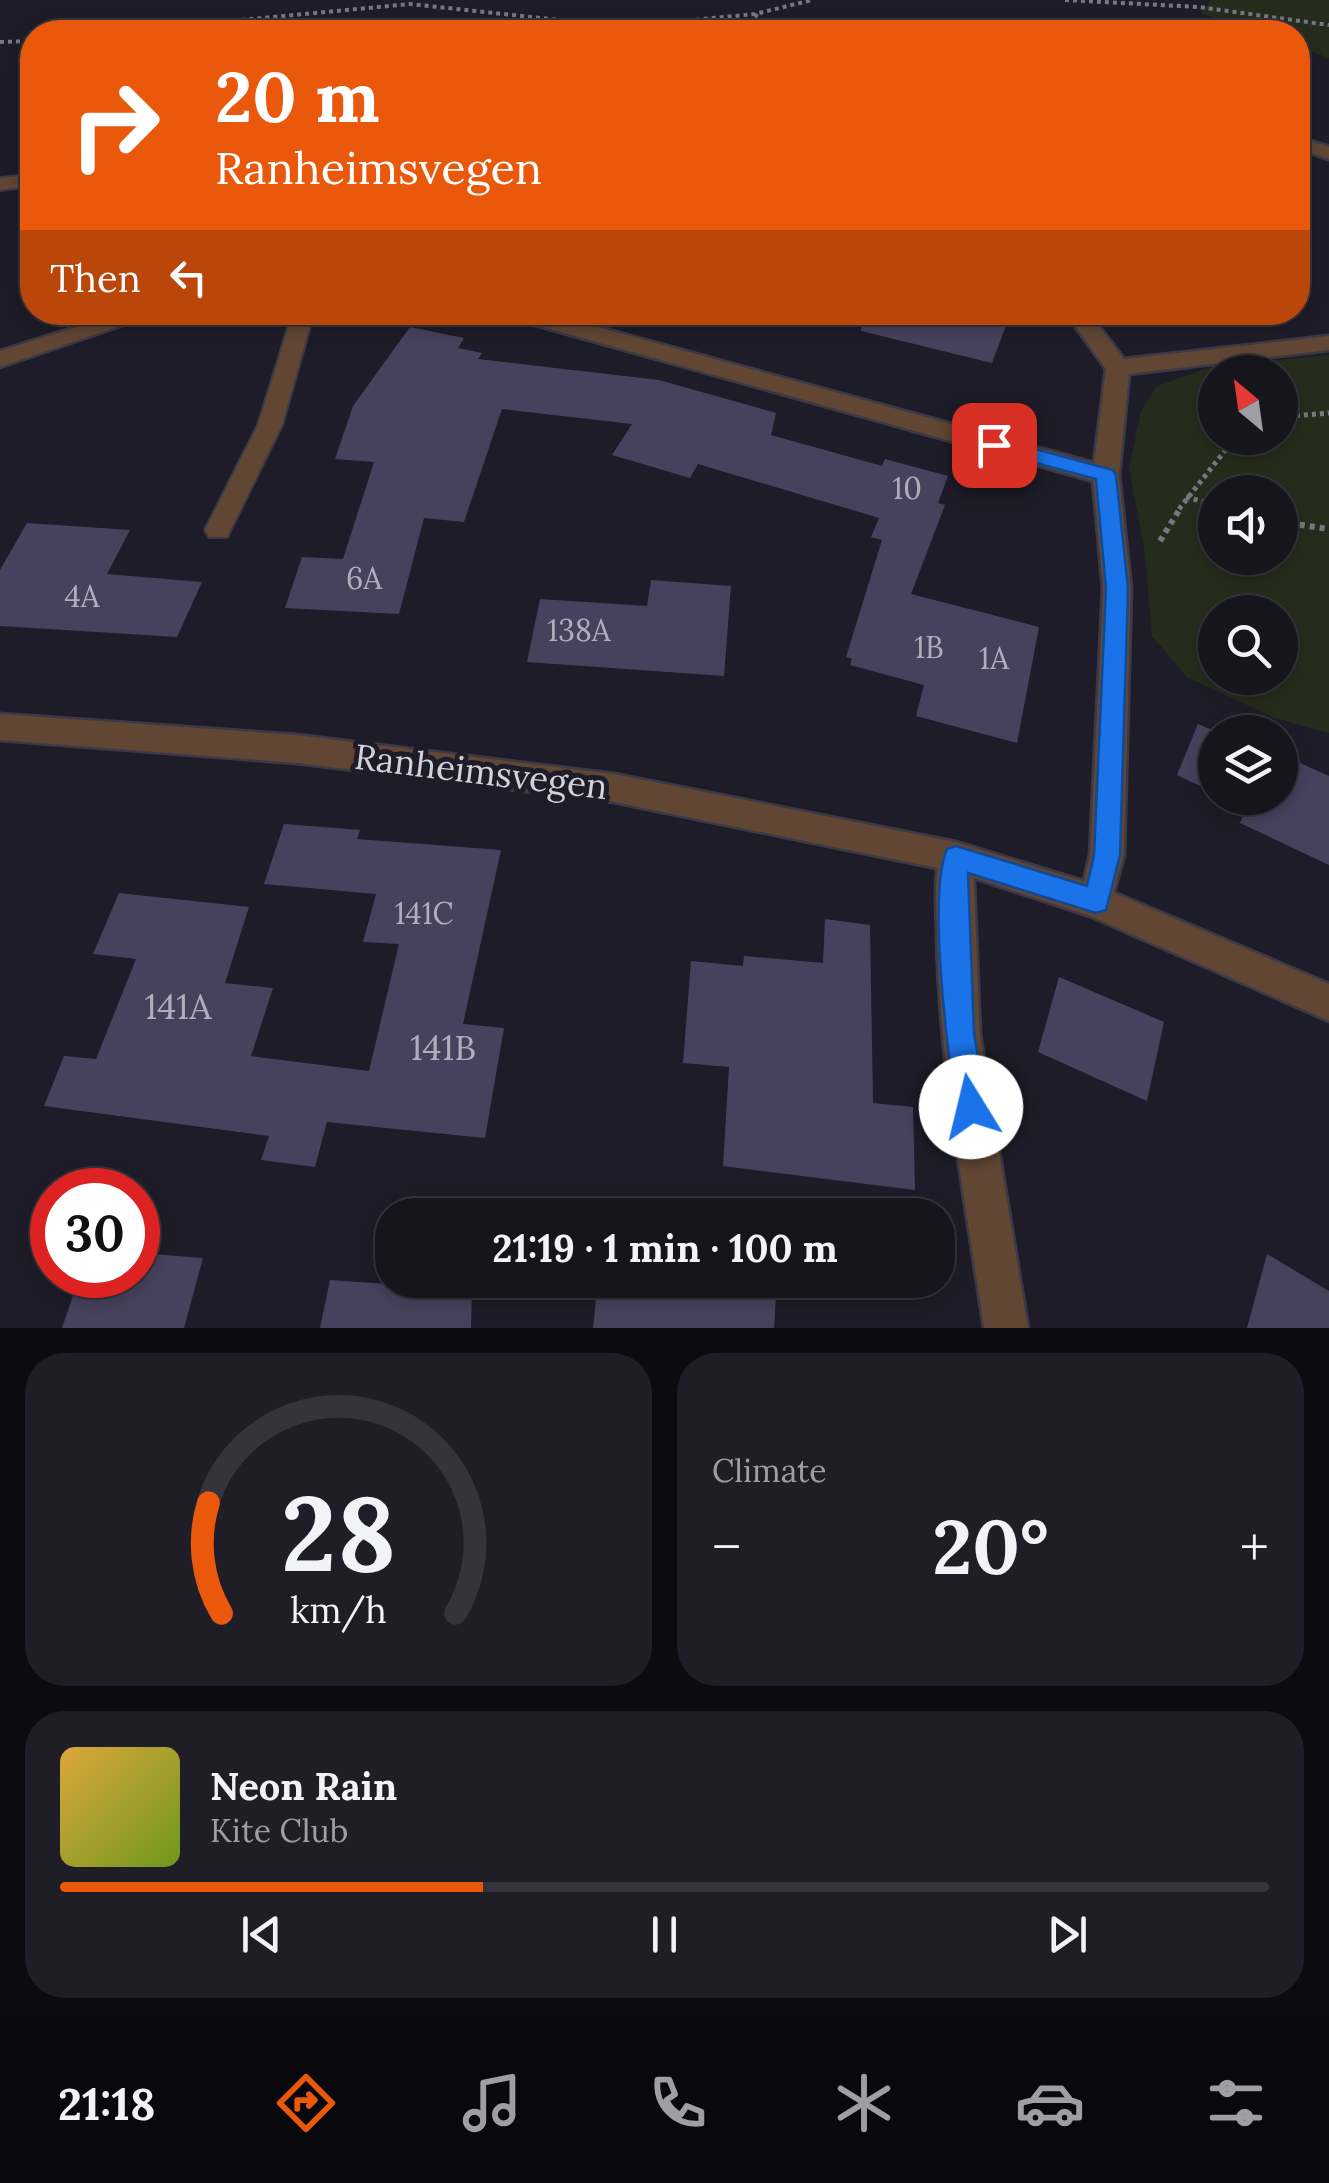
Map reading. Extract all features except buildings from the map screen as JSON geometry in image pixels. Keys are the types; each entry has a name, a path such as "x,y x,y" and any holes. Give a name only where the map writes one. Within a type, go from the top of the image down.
{"street":[{"path":"0,359 109,325"},
{"path":"561,325 1106,475"},
{"path":"1086,325 1118,368 1106,475 1116,616 1107,855 1096,901"},
{"path":"1118,368 1329,343"},
{"name":"Ranheimsvegen","path":"0,727 297,749 614,788 956,858 1096,901 1329,1003"},
{"path":"956,858 953,906 960,1033 1006,1328"}],"lane":[{"path":"218,530 252,469 282,396 301,325"}],"path":[{"path":"693,20 755,14 812,0"},
{"path":"1065,0 1199,6 1295,20"},
{"path":"216,20 410,4 569,20"},
{"path":"755,14 759,20"},
{"path":"1298,416 1329,413"},
{"path":"1116,616 1186,497 1221,455"},
{"path":"1186,497 1198,500"},
{"path":"1298,525 1329,529"}],"green space":[{"path":"1211,0 1329,0 1329,58 1310,51 1310,20 1220,20 1200,13"},
{"path":"1329,355 1329,733 1298,725 1298,715 1268,715 1225,695 1298,695 1298,595 1198,595 1198,682 1187,677 1152,636 1144,547 1129,468 1141,411 1157,386 1198,372 1198,455 1298,455 1298,358"}],"route":[{"path":"971,1107 960,1033 953,906 956,858 1096,901 1107,855 1117,588 1106,475 994,445"}]}
